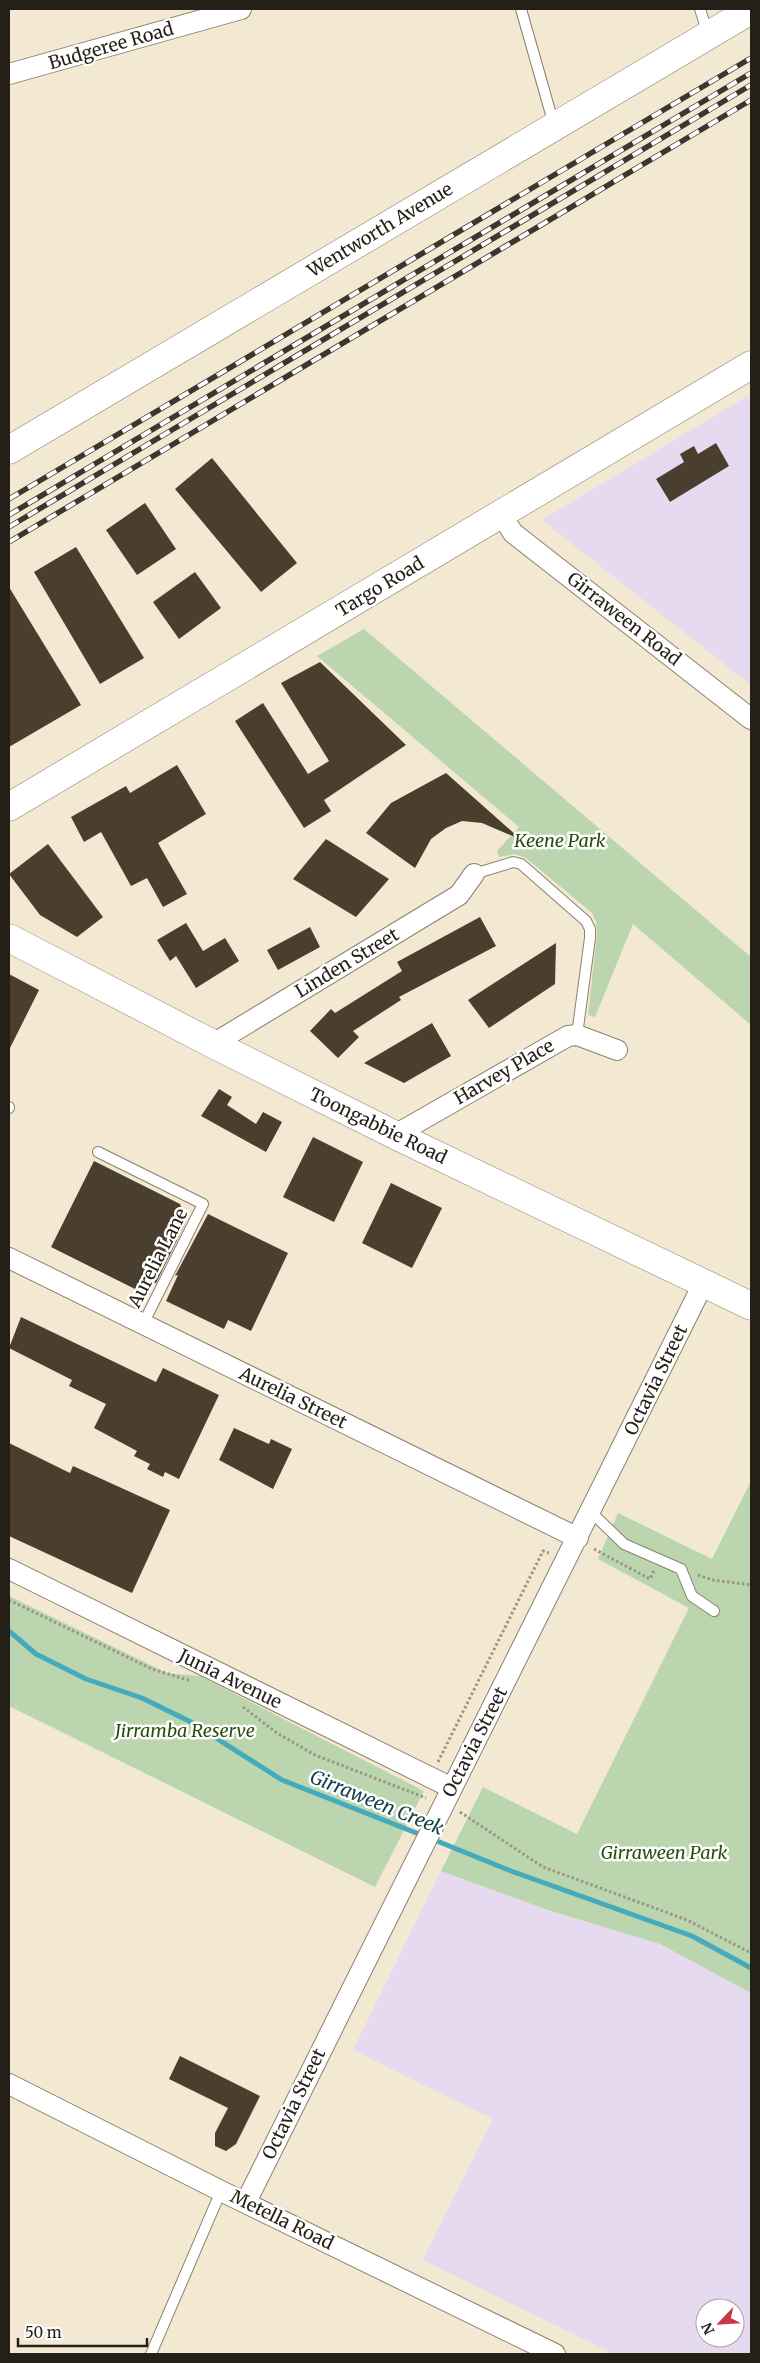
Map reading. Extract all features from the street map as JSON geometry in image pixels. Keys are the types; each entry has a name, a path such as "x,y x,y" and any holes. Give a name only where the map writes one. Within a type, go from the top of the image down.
{"main road":[{"name":"Wentworth Avenue","path":"9,450 751,10"},
{"name":"Targo Road","path":"9,807 751,365"},
{"name":"Toongabbie Road","path":"9,938 213,1044 395,1135 751,1306"}],"street":[{"name":"Budgeree Road","path":"9,74 241,9"},
{"name":"Girraween Road","path":"501,514 513,532 751,719"},
{"name":"Linden Street","path":"213,1044 459,894 474,874"},
{"name":"Harvey Place","path":"395,1135 556,1041 577,1035 617,1050"},
{"name":"Aurelia Street","path":"9,1258 586,1544"},
{"name":"Octavia Street","path":"246,2202 434,1820 586,1544 591,1512 704,1282"},
{"name":"Junia Avenue","path":"9,1569 452,1788"},
{"name":"Metella Road","path":"9,2084 221,2191 555,2354"}],"lane":[{"path":"522,9 554,126"},
{"path":"700,9 708,35"},
{"path":"474,874 513,862 521,864 586,921 590,929 590,938 577,1035"},
{"name":"Aurelia Lane","path":"98,1152 203,1204 143,1324"},
{"path":"591,1512 624,1544 681,1569 692,1596 714,1611"},
{"path":"151,2354 221,2191"}],"path":[{"path":"586,1544 650,1579 660,1560"},
{"path":"436,1766 543,1551 549,1553"},
{"path":"681,1569 713,1580 751,1585"},
{"path":"9,1600 152,1669 196,1682"},
{"path":"238,1703 277,1733 315,1755 426,1798"},
{"path":"460,1812 543,1867 687,1920 751,1953"}],"shaded area":[{"path":"751,394 751,685 542,520"},
{"path":"441,1871 548,1910 660,1944 751,1993 751,2354 614,2354 423,2260 493,2119 353,2050"}],"green space":[{"name":"Keene Park","path":"364,629 751,957 751,1025 633,924 595,1017 588,1015 597,934 596,922 592,913 526,858 515,854 499,857 497,851 519,827 317,656"},
{"name":"Girraween Park","path":"751,1481 751,1993 660,1944 548,1910 441,1871 483,1787 577,1834 689,1608 598,1559 618,1513 712,1559"},
{"name":"Jirramba Reserve","path":"9,1596 167,1673 200,1676 424,1791 375,1887 9,1706"}],"building":[{"path":"716,443 729,466 670,502 656,479 684,462 680,454 694,446 698,454"},
{"path":"212,458 297,563 261,592 175,489"},
{"path":"145,503 176,549 137,575 106,530"},
{"path":"76,547 144,658 100,684 34,572"},
{"path":"195,572 221,608 179,639 153,602"},
{"path":"9,587 81,705 9,747"},
{"path":"320,662 406,745 324,800 331,811 304,828 235,721 263,703 308,774 329,761 281,683"},
{"path":"177,765 206,814 158,843 187,894 163,907 147,878 131,886 101,832 84,842 71,817 126,786 130,793"},
{"path":"446,773 516,835 515,837 482,823 462,821 446,828 431,839 415,868 366,833 391,803"},
{"path":"326,839 389,879 356,917 293,879"},
{"path":"48,844 103,917 77,937 40,915 9,874"},
{"path":"480,917 496,946 399,997 401,1000 353,1031 359,1037 338,1058 310,1031 331,1009 335,1013 402,971 397,962"},
{"path":"186,923 203,951 225,938 239,961 196,988 176,956 170,961 157,940"},
{"path":"310,927 320,947 278,970 267,950"},
{"path":"556,943 555,984 489,1028 468,1000"},
{"path":"9,974 39,990 9,1050"},
{"path":"432,1023 451,1056 404,1083 364,1063"},
{"path":"219,1089 232,1097 227,1105 256,1124 263,1112 282,1122 266,1152 201,1116"},
{"path":"313,1137 363,1162 334,1222 283,1197"},
{"path":"94,1161 180,1204 186,1222 156,1283 137,1290 51,1247"},
{"path":"391,1183 442,1208 412,1268 362,1243"},
{"path":"208,1214 288,1253 251,1331 228,1320 224,1329 166,1301 178,1275 175,1276"},
{"path":"21,1317 156,1382 163,1368 219,1395 179,1479 165,1472 163,1477 147,1469 150,1464 134,1456 137,1451 94,1428 106,1404 69,1386 72,1380 9,1348"},
{"path":"234,1428 269,1444 271,1439 292,1449 273,1489 219,1460"},
{"path":"9,1443 70,1473 73,1466 170,1510 132,1593 9,1536"},
{"path":"180,2056 260,2096 236,2144 226,2151 215,2146 215,2133 228,2108 169,2079"}],"waterway":[{"name":"Girraween Creek","path":"9,1631 36,1654 86,1679 142,1698 191,1722 282,1780 424,1836"},
{"name":"Girraween Creek","path":"432,1839 511,1871 692,1936 751,1968"}],"railway":[{"path":"9,499 751,58"},
{"path":"9,515 751,73"},
{"path":"9,527 751,85"},
{"path":"9,542 751,100"}]}
